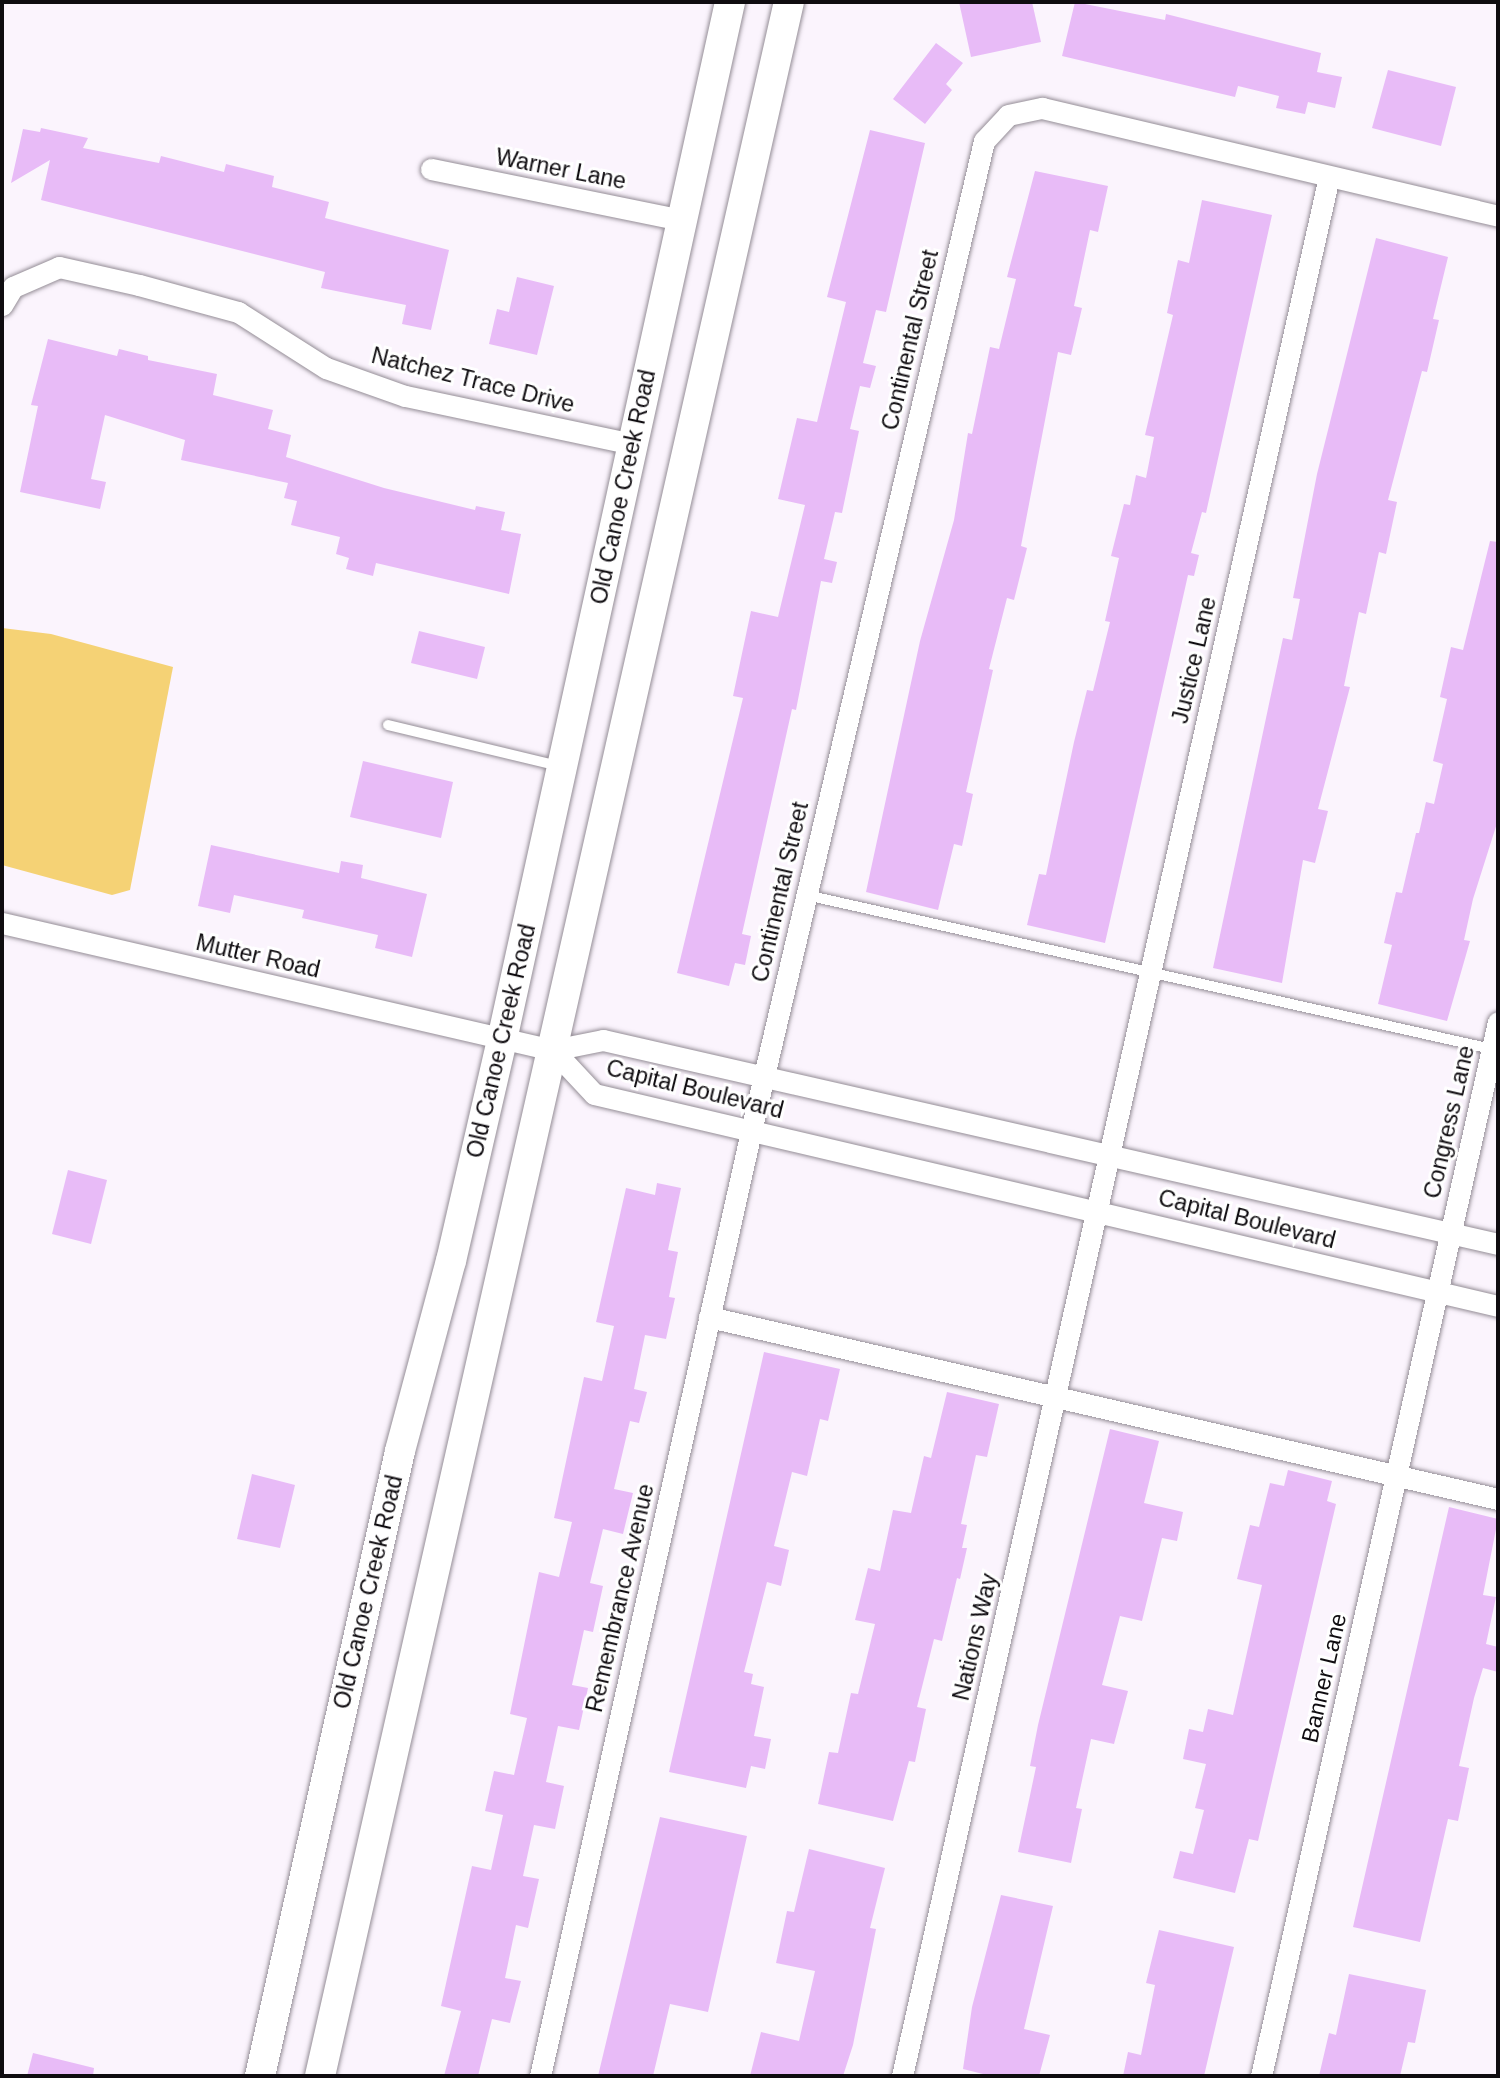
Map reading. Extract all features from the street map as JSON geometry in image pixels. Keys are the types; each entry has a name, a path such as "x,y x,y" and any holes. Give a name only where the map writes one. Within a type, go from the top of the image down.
{"main road":[{"name":"Old Canoe Creek Road","path":"260,2076 400,1451 451,1261 502,1040 730,2"},
{"path":"320,2076 789,2"}],"street":[{"name":"Continental Street","path":"751,1131 984,141 1008,115 1042,108 1498,216"},
{"name":"Warner Lane","path":"431,169 681,220"},
{"name":"Justice Lane","path":"1098,1210 1329,176"},
{"name":"Natchez Trace Drive","path":"2,305 13,287 59,267 238,312 326,368 405,396 632,444"},
{"name":"Mutter Road","path":"2,923 553,1051"},
{"name":"Congress Lane","path":"1438,1292 1495,1050 1498,1022"},
{"name":"Capital Boulevard","path":"553,1051 603,1040 1498,1244"},
{"name":"Capital Boulevard","path":"553,1051 594,1094 1098,1210 1498,1306"},
{"name":"Remembrance Avenue","path":"540,2076 751,1131"},
{"name":"Nations Way","path":"902,2076 1098,1210"},
{"name":"Banner Lane","path":"1261,2076 1438,1292"},
{"path":"709,1317 1057,1395 1498,1499"}],"lane":[{"path":"388,725 562,767"},
{"path":"806,895 1150,975 1495,1050"}],"shaded area":[{"path":"2,628 51,634 173,667 130,890 112,895 2,865"}],"building":[{"path":"959,2 1032,2 1041,42 971,57"},
{"path":"1075,2 1165,20 1166,14 1321,53 1317,72 1342,77 1335,108 1308,102 1305,114 1276,108 1279,96 1238,86 1235,97 1062,56"},
{"path":"936,43 963,63 946,84 952,90 925,124 893,99"},
{"path":"1388,70 1456,87 1441,146 1372,128"},
{"path":"41,128 88,138 83,148 159,163 161,156 224,172 226,164 274,176 272,187 329,202 325,218 449,250 431,330 402,324 406,305 321,288 325,272 41,200 50,160 11,183 23,129 40,132"},
{"path":"870,130 925,143 886,312 876,310 863,363 876,366 870,388 860,386 850,429 859,431 842,513 835,512 824,559 837,562 832,583 821,581 796,710 792,709 742,934 751,936 745,965 735,963 729,986 677,973 743,698 733,696 751,611 778,617 805,505 778,499 797,418 817,422 846,302 827,297"},
{"path":"1035,171 1108,186 1098,232 1090,230 1074,306 1082,308 1071,355 1058,352 1021,546 1027,548 1014,600 1007,598 989,669 993,670 966,792 973,794 962,846 954,844 938,910 866,892 920,641 954,520 968,433 972,434 990,347 999,349 1016,279 1007,277"},
{"path":"1202,200 1272,215 1206,513 1202,512 1191,553 1199,555 1194,576 1188,575 1105,943 1027,925 1039,874 1046,875 1087,690 1093,691 1110,622 1105,621 1119,558 1111,556 1124,504 1130,505 1136,475 1146,478 1154,437 1145,435 1173,315 1167,313 1178,260 1189,263"},
{"path":"1376,238 1448,257 1433,319 1439,320 1427,372 1422,371 1388,500 1397,502 1386,554 1379,552 1366,614 1359,612 1344,686 1350,687 1318,809 1328,811 1315,863 1303,860 1282,983 1213,968 1283,638 1292,640 1300,599 1293,598 1317,474"},
{"path":"517,277 554,286 537,355 489,344 497,309 509,312"},
{"path":"48,339 117,356 119,349 148,356 148,360 217,374 213,395 273,410 268,429 291,435 286,457 384,488 475,510 476,506 505,512 501,530 521,534 509,594 376,563 373,576 346,569 349,558 336,554 340,537 291,525 297,501 284,498 288,483 181,460 185,440 105,415 91,479 106,482 100,509 20,492 38,406 31,405"},
{"path":"1490,541 1498,542 1498,820 1473,899 1464,940 1470,941 1447,1021 1378,1004 1392,945 1384,943 1396,892 1402,893 1416,833 1419,833 1426,802 1434,804 1443,764 1433,761 1447,699 1440,697 1451,647 1463,650"},
{"path":"419,631 485,647 477,679 411,663"},
{"path":"363,761 453,782 441,838 350,817"},
{"path":"211,845 339,873 341,861 363,865 361,878 427,894 412,957 375,948 378,935 302,918 304,910 234,895 230,913 198,906"},
{"path":"68,1170 107,1180 91,1244 52,1234"},
{"path":"657,1183 681,1188 668,1250 678,1252 669,1297 675,1298 666,1339 645,1335 634,1389 647,1392 639,1423 630,1421 614,1489 633,1493 623,1534 603,1529 590,1583 603,1586 593,1632 584,1630 572,1685 588,1688 579,1730 558,1726 546,1782 564,1786 555,1829 534,1825 523,1876 539,1879 528,1928 516,1925 505,1978 521,1981 510,2023 492,2019 478,2076 444,2076 461,2011 441,2006 472,1866 491,1870 503,1815 485,1811 494,1771 514,1775 527,1718 510,1714 539,1572 559,1577 572,1522 554,1518 584,1377 602,1381 614,1326 596,1322 626,1188 655,1195"},
{"path":"764,1352 840,1369 828,1421 820,1419 807,1476 792,1472 774,1546 789,1550 781,1586 767,1582 744,1672 753,1674 751,1684 764,1687 754,1736 771,1739 765,1769 751,1766 746,1788 669,1772"},
{"path":"947,1392 999,1404 987,1457 976,1455 961,1524 967,1525 962,1548 967,1548 960,1579 957,1578 942,1641 934,1639 917,1707 926,1709 915,1762 909,1761 893,1821 818,1804 829,1752 838,1753 851,1693 858,1694 875,1624 855,1620 868,1568 880,1571 893,1510 911,1513 924,1456 931,1458"},
{"path":"1110,1429 1159,1441 1144,1503 1183,1512 1177,1541 1162,1538 1142,1621 1120,1616 1102,1685 1128,1691 1114,1744 1091,1739 1076,1808 1082,1809 1071,1863 1018,1852 1036,1767 1030,1766 1038,1725"},
{"path":"1288,1470 1332,1481 1327,1501 1336,1504 1258,1841 1249,1839 1235,1893 1173,1878 1180,1851 1193,1854 1204,1810 1195,1808 1206,1764 1183,1759 1189,1729 1203,1732 1208,1709 1233,1715 1262,1585 1237,1579 1250,1525 1259,1527 1270,1483 1284,1486"},
{"path":"252,1474 295,1485 280,1548 237,1539"},
{"path":"1449,1507 1498,1519 1483,1595 1496,1597 1486,1644 1498,1647 1498,1672 1483,1668 1474,1698 1459,1766 1469,1768 1458,1821 1448,1819 1420,1942 1353,1927"},
{"path":"660,1817 747,1836 708,2012 670,2004 653,2076 598,2076"},
{"path":"809,1849 885,1868 870,1928 876,1929 853,2045 843,2076 750,2076 761,2032 799,2041 815,1971 776,1963 787,1911 794,1912"},
{"path":"1001,1895 1053,1906 1024,2029 1050,2035 1039,2076 991,2076 963,2069 972,2007"},
{"path":"1159,1930 1234,1947 1204,2076 1123,2076 1128,2052 1141,2055 1155,1985 1146,1983"},
{"path":"1349,1974 1426,1990 1415,2043 1408,2042 1400,2076 1319,2076 1329,2033 1336,2035"},
{"path":"33,2053 94,2068 93,2076 27,2076"}]}
